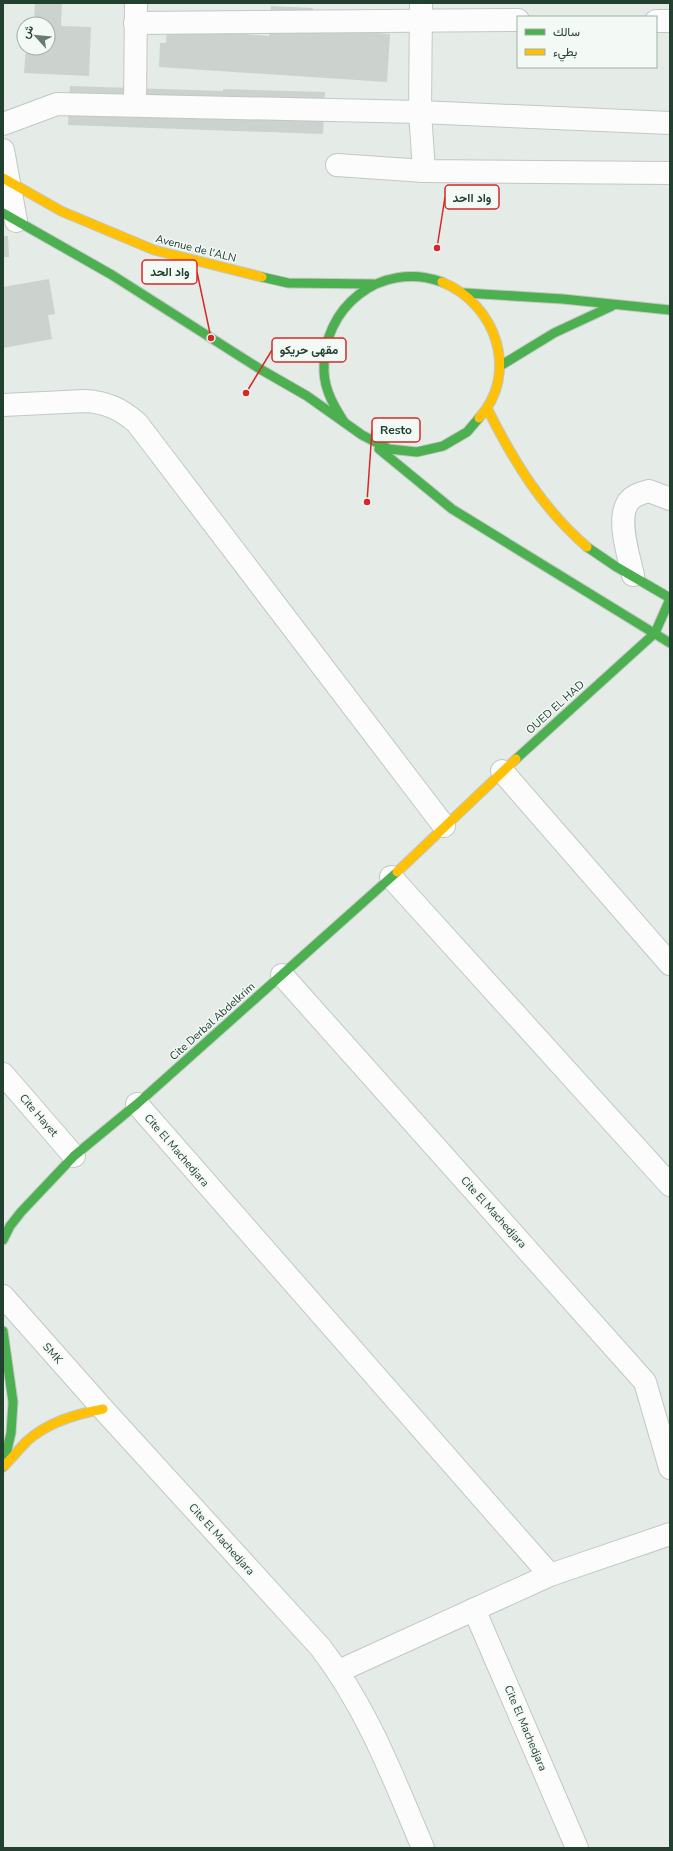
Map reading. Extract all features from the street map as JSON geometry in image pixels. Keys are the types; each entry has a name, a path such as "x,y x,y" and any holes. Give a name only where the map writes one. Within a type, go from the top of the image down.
{"main road":[{"name":"Avenue de l'ALN","path":"6,179 62,211 154,250 288,283 373,284"},
{"path":"10,217 111,274 257,368 308,396 374,445 452,509 670,643"},
{"path":"344,422 328,394 323,362 330,331 347,304 373,284 404,276 436,279 465,293 485,313 497,339 500,366 497,389 488,410 466,434 437,449 405,453 374,445"},
{"path":"465,293 617,304 670,310"},
{"path":"500,366 556,331 586,316 617,304"},
{"path":"488,410 507,450 531,488 565,527 606,560 670,598"},
{"name":"OUED EL HAD","path":"444,826 502,771 655,633 670,598"},
{"name":"Cite Derbal Abdelkrim","path":"3,1240 10,1226 21,1212 74,1156 137,1104 282,975 391,877 444,826"},
{"path":"3,1331 11,1382 13,1410 10,1439 3,1467"},
{"path":"3,1467 31,1438 47,1427 83,1412 103,1409"}],"street":[{"path":"421,12 420,112 424,171"},
{"path":"134,105 135,13 421,12 517,20"},
{"path":"657,21 670,21"},
{"path":"3,124 57,104 420,112 670,123"},
{"path":"3,150 10,217"},
{"path":"337,165 424,171 670,172"},
{"path":"3,405 85,401 98,402 111,405 125,412 137,423 444,826"},
{"path":"633,575 622,528 624,511 633,496 649,491 670,499"},
{"path":"502,771 670,964"},
{"path":"391,877 670,1185"},
{"name":"Cite El Machedjara","path":"282,975 645,1382 670,1468"},
{"name":"Cite Hayet","path":"3,1074 74,1156"},
{"name":"Cite El Machedjara","path":"137,1104 550,1575"},
{"name":"SMK","path":"3,1296 103,1409"},
{"name":"Cite El Machedjara","path":"103,1409 321,1648 339,1671 372,1730 423,1848"},
{"path":"339,1671 550,1575 670,1534"},
{"name":"Cite El Machedjara","path":"474,1609 577,1848"}],"building":[{"path":"35,3 62,3 61,26 91,27 89,76 24,73 25,56 56,56 56,16 34,16"},
{"path":"271,6 313,8 312,28 390,34 387,82 159,67 160,43 166,43 168,11 204,14 244,34 269,36"},
{"path":"70,86 223,91 223,89 325,92 323,134 68,125"},
{"path":"3,236 8,236 9,257 3,257"},
{"path":"49,279 55,314 48,315 52,339 3,348 3,287"}],"traffic: fast":[{"path":"3,213 112,275 260,369 307,396 362,435 389,449 417,452 443,446 467,432 479,418"},
{"path":"262,277 288,283 373,284"},
{"path":"344,422 328,392 324,372 326,349 333,327 344,309 359,294 377,284 397,278 419,277 442,282"},
{"path":"465,293 563,299 670,310"},
{"path":"500,366 554,333 612,306"},
{"path":"379,449 452,509 670,643"},
{"path":"587,547 615,566 670,598"},
{"path":"516,759 655,633 670,599"},
{"path":"3,1240 10,1226 21,1212 74,1156 137,1104 397,872"},
{"path":"3,1331 13,1402 11,1433 3,1467"}],"traffic: slow":[{"path":"3,178 61,211 154,250 262,277"},
{"path":"442,282 461,292 476,306 488,323 496,341 500,361 498,381 491,400 479,418"},
{"path":"488,410 508,448 543,501 587,547"},
{"path":"397,872 516,759"},
{"path":"4,1466 35,1434 53,1424 73,1416 103,1409"}],"place":[{"name":"واد ااحد","path":"437,248"},
{"name":"واد الحد","path":"211,338"},
{"name":"مقهى حريكو","path":"246,393"},
{"name":"Resto","path":"367,502"}]}
